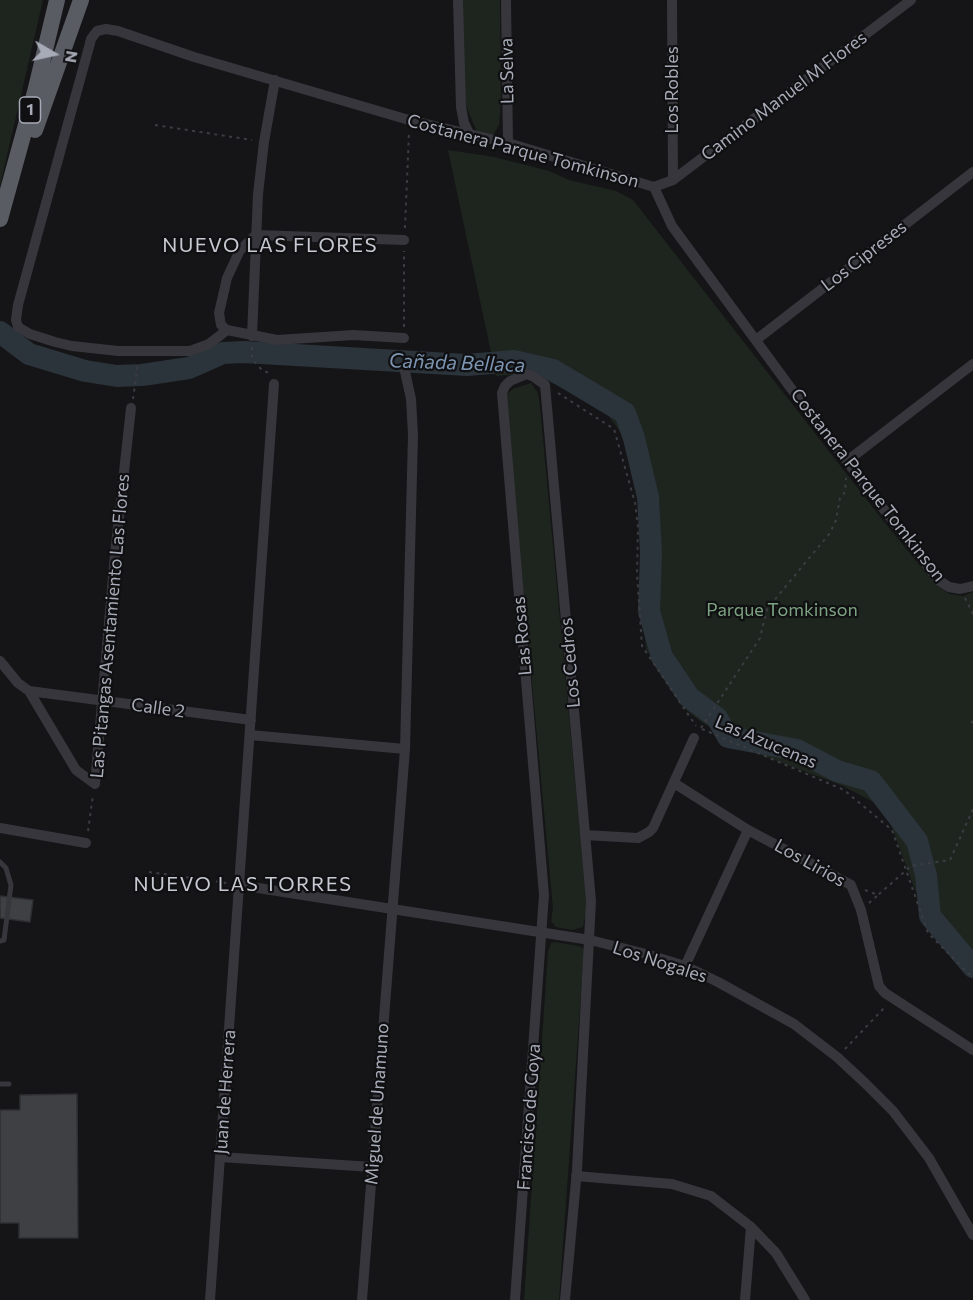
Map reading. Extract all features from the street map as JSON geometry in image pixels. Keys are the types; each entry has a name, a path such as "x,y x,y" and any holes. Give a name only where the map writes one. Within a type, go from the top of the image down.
{"highway":[{"name":"1","path":"0,219 35,92 57,0"},
{"path":"7,194 17,178 81,0"}],"street":[{"path":"458,0 461,107 464,123 470,135"},
{"name":"La Selva","path":"506,0 508,143"},
{"name":"Los Robles","path":"672,0 673,180"},
{"name":"Camino Manuel M Flores","path":"654,187 673,180 911,0"},
{"name":"Costanera Parque Tomkinson","path":"227,330 209,344 190,351 118,351 55,342 30,334 18,327 17,313 21,294 91,39 97,32 105,29 118,32 409,120 508,143 654,187 672,226 938,580 949,587 960,589 973,586"},
{"path":"252,336 258,194 275,80"},
{"name":"Los Cipreses","path":"756,340 973,172"},
{"path":"404,240 256,235 240,250 227,278 219,313 221,325 227,330 252,336 286,340 353,335 404,338"},
{"path":"847,461 973,364"},
{"name":"Miguel de Unamuno","path":"362,1300 405,749 413,435 411,399 404,367"},
{"name":"Las Rosas","path":"542,933 544,895 502,393 510,381 527,374 534,376 545,385"},
{"name":"Juan de Herrera","path":"210,1300 274,384"},
{"name":"Los Cedros","path":"545,385 591,902 590,940"},
{"name":"Las Pitangas Asentamiento Las Flores","path":"95,784 115,554 131,408"},
{"path":"0,661 18,683 29,691 76,770 95,784"},
{"name":"Calle 2","path":"29,691 251,720"},
{"path":"585,835 638,838 653,828 698,733"},
{"path":"250,735 405,749"},
{"name":"Los Lirios","path":"674,783 748,830 851,885 861,910 879,986 973,1050"},
{"path":"0,828 86,843"},
{"path":"685,966 748,830"},
{"name":"Los Nogales","path":"239,885 590,940 685,966 750,998 794,1024 837,1057 893,1111 911,1134 929,1158 971,1229"},
{"name":"Francisco de Goya","path":"515,1300 542,933"},
{"path":"565,1300 576,1176 590,940"},
{"path":"220,1158 372,1167"},
{"path":"576,1176 672,1184 711,1196 751,1227 776,1253 805,1300"},
{"path":"745,1300 751,1227"}],"lane":[{"path":"0,862 6,868 11,885 4,940 0,941"},
{"path":"0,1084 9,1084"}],"path":[{"path":"404,338 404,240 409,120"},
{"path":"155,125 264,142"},
{"path":"251,354 259,367 274,377 274,384"},
{"path":"133,397 137,370"},
{"name":"Las Azucenas","path":"545,385 614,429 635,503 638,527 637,574 642,646 697,727 698,733 844,789 892,830 928,933 973,978"},
{"path":"698,733 759,638 767,609 830,533 836,520 840,498 845,492 847,461"},
{"path":"960,589 973,614"},
{"name":"Las Pitangas Asentamiento Las Flores","path":"86,843 95,784"},
{"path":"851,885 878,895 910,866 950,860 973,809"},
{"path":"149,872 239,885"},
{"path":"837,1057 894,998"}],"green space":[{"path":"0,0 43,0 0,186"},
{"path":"461,0 500,0 501,102 499,125 494,134 486,136 477,132 464,101"},
{"name":"Parque Tomkinson","path":"448,150 494,157 549,171 569,180 616,191 633,200 935,584 950,594 963,596 973,592 973,975 931,933 888,817 877,804 843,786 748,750 700,721 686,710 646,649 641,600 642,511 621,433 607,414 575,394 543,379 511,375 496,376"},
{"path":"531,383 538,393 540,407 587,908 583,927 572,930 556,927 551,921 553,908 506,404 507,394 513,389"},
{"path":"551,943 579,946 584,952 559,1300 524,1300 548,952"}],"building":[{"path":"0,896 33,900 30,922 0,918"},
{"path":"77,1094 78,1238 19,1238 19,1223 0,1223 0,1110 20,1110 20,1095"}],"waterway":[{"name":"Cañada Bellaca","path":"0,332 29,354 85,371 117,376 189,368 223,353 244,352 467,365 514,361 553,370 625,413 634,438 648,497 651,553 649,611 662,657 689,697 717,718 728,737 797,750 837,771 871,781 917,841 926,875 930,916 973,967"}],"district":[{"name":"NUEVO LAS FLORES","path":"270,245"},
{"name":"NUEVO LAS TORRES","path":"243,884"}]}
